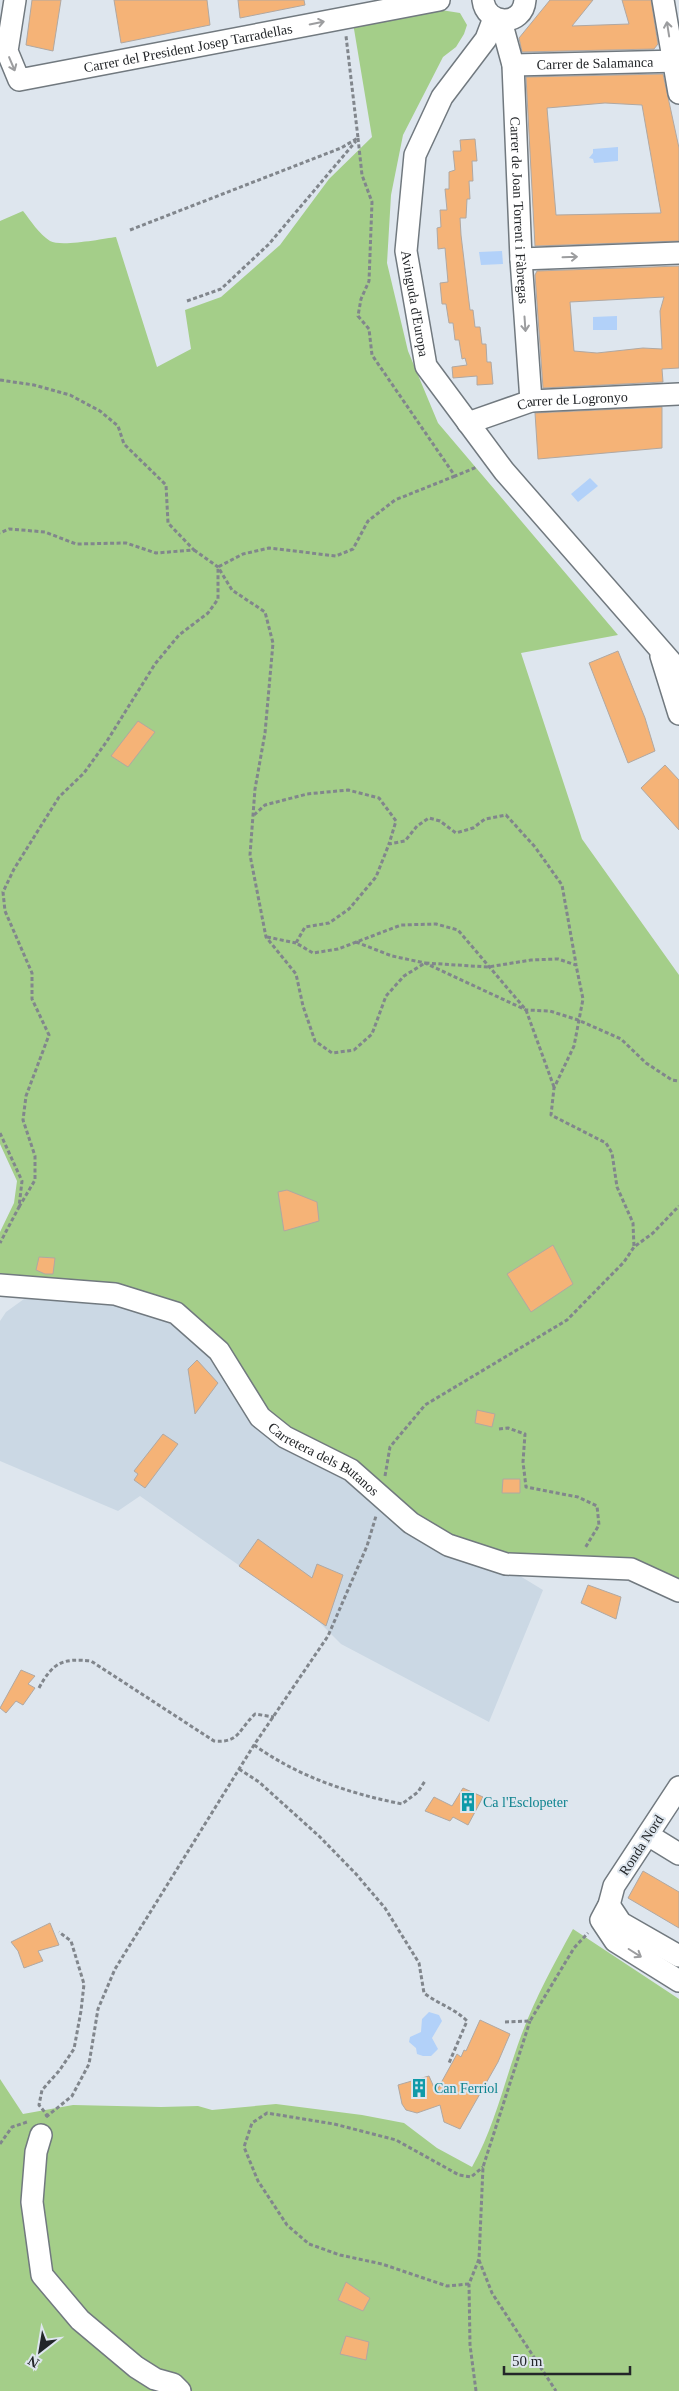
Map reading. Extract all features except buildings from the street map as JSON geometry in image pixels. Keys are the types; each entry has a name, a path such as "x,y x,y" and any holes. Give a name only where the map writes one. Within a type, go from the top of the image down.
{"street":[{"name":"Carrer del President Josep Tarradellas","path":"15,0 7,51 19,80 439,0"},
{"name":"Carrer de Joan Torrent i Fàbregas","path":"483,0 486,11 498,19 513,66 521,259 531,401"},
{"path":"498,19 516,17 523,10 525,0"},
{"path":"663,0 676,62 679,93"},
{"name":"Avinguda d'Europa","path":"498,19 486,39 442,98 415,155 406,251 426,366 494,458 679,671"},
{"name":"Carrer de Salamanca","path":"513,66 676,62"},
{"path":"521,259 679,253"},
{"name":"Carrer de Logronyo","path":"468,422 531,401 679,394"},
{"name":"Avinguda d'Europa","path":"658,646 679,714"},
{"name":"Carretera dels Butanos","path":"0,1285 115,1294 176,1313 219,1351 260,1417 285,1437 351,1470 411,1522 448,1545 506,1564 631,1569 679,1590"},
{"name":"Ronda Nord","path":"605,1913 614,1886 679,1787"},
{"path":"648,1834 679,1854"},
{"path":"605,1913 679,1956"},
{"path":"605,1913 615,1941 679,1981"},
{"path":"39,2122 32,2202 42,2275 80,2320 136,2367 155,2378 173,2384 180,2391"},
{"path":"136,2367 145,2391"}],"path":[{"path":"344,18 362,175 372,202 369,281 360,299 358,316 369,329 372,355 455,476"},
{"path":"130,230 341,148 358,138"},
{"path":"186,301 221,288 269,244 358,138"},
{"path":"0,380 34,385 70,395 100,410 118,426 124,444 166,486 168,524 194,550 218,567 232,590 265,612 272,643 250,855 266,936 296,974 303,1006 315,1041 332,1053 354,1050 372,1034 386,996 404,976 425,963"},
{"path":"218,567 243,554 269,548 336,556 353,549 368,521 395,500 494,458"},
{"path":"0,534 9,529 45,532 76,544 126,543 156,554 194,550"},
{"path":"0,1243 35,1180 35,1156 23,1120 26,1096 49,1035 32,999 32,973 5,911 3,892 14,869 59,797 84,773 107,741 155,664 179,635 208,613 218,599 218,567"},
{"path":"253,816 265,805 307,794 348,790 379,798 396,821 376,877 348,909 329,923 305,927 296,943"},
{"path":"389,844 405,842 417,826 429,818 440,822 456,833 473,828 485,819 506,815 535,847 562,886 582,999 574,1046 554,1088 551,1114 606,1143 612,1153 617,1186 634,1223 634,1247"},
{"path":"266,936 296,943 313,953 338,949 401,925 436,924 458,930 526,1010 554,1088"},
{"path":"356,942 392,956 425,963 488,967 531,960 558,959 576,965"},
{"path":"425,963 526,1010 550,1011 578,1020 621,1039 646,1063 672,1080 679,1081"},
{"path":"0,1133 22,1181 19,1207"},
{"path":"0,2144 12,2127 39,2122 72,2096 90,2064 98,2009 115,1969 254,1745 328,1636 367,1546 382,1496 390,1447 425,1405 567,1320 624,1262 634,1247 652,1233 679,1206"},
{"path":"499,1429 508,1428 525,1434 523,1462 526,1487 578,1497 597,1506 599,1525 586,1547 561,1567"},
{"path":"39,1688 54,1667 69,1659 91,1661 214,1740 227,1742 237,1737 254,1714 274,1717"},
{"path":"254,1745 280,1764 363,1796 402,1804 418,1792 424,1780"},
{"path":"239,1769 259,1782 356,1874 385,1908 404,1936 419,1963 424,1993 436,2003 457,2010 467,2021 449,2063"},
{"path":"476,2391 470,2345 470,2284 479,2259 483,2167 530,2021 574,1948 605,1913"},
{"path":"39,2122 39,2105 42,2090 74,2050 84,1984 70,1941 59,1932"},
{"path":"505,2022 530,2021"},
{"path":"470,2284 447,2286 382,2264 340,2255 309,2244 286,2225 258,2181 244,2148 252,2123 267,2112 334,2124 396,2140 459,2175 471,2177 483,2167"},
{"path":"479,2259 492,2293 556,2391"}],"shaded area":[{"path":"44,1295 80,1296 152,1313 181,1327 324,1462 479,1562 520,1576 543,1590 489,1722 341,1644 317,1620 140,1496 118,1511 0,1461 0,1321 6,1312 24,1299"}],"green space":[{"path":"441,10 460,13 467,25 456,47 443,57 403,135 391,195 387,263 408,351 438,423 618,635 521,653 582,839 679,975 679,1583 518,1559 442,1533 367,1473 289,1430 266,1409 197,1319 0,1280 0,1232 14,1203 17,1181 0,1144 0,221 23,211 42,235 55,243 82,242 116,237 157,367 191,349 185,310 221,297 280,245 329,179 372,137 353,23"},
{"path":"573,1929 679,1999 679,2391 0,2391 0,2079 23,2114 73,2105 198,2106 212,2110 276,2104 362,2115 404,2123 437,2148 472,2167 493,2119 526,2022 545,1981"}],"water":[{"path":"618,147 618,161 594,163 593,159 589,158 593,153 593,149"},
{"path":"502,251 503,264 481,265 479,252"},
{"path":"617,316 617,330 593,330 593,317"},
{"path":"590,478 598,486 578,502 571,494"},
{"path":"429,2012 439,2015 442,2021 432,2038 438,2049 431,2056 423,2056 417,2054 416,2048 409,2042 410,2037 421,2032 422,2019"}],"place":[{"name":"Ca l'Esclopeter","path":"468,1802"},
{"name":"Can Ferriol","path":"419,2088"}]}
